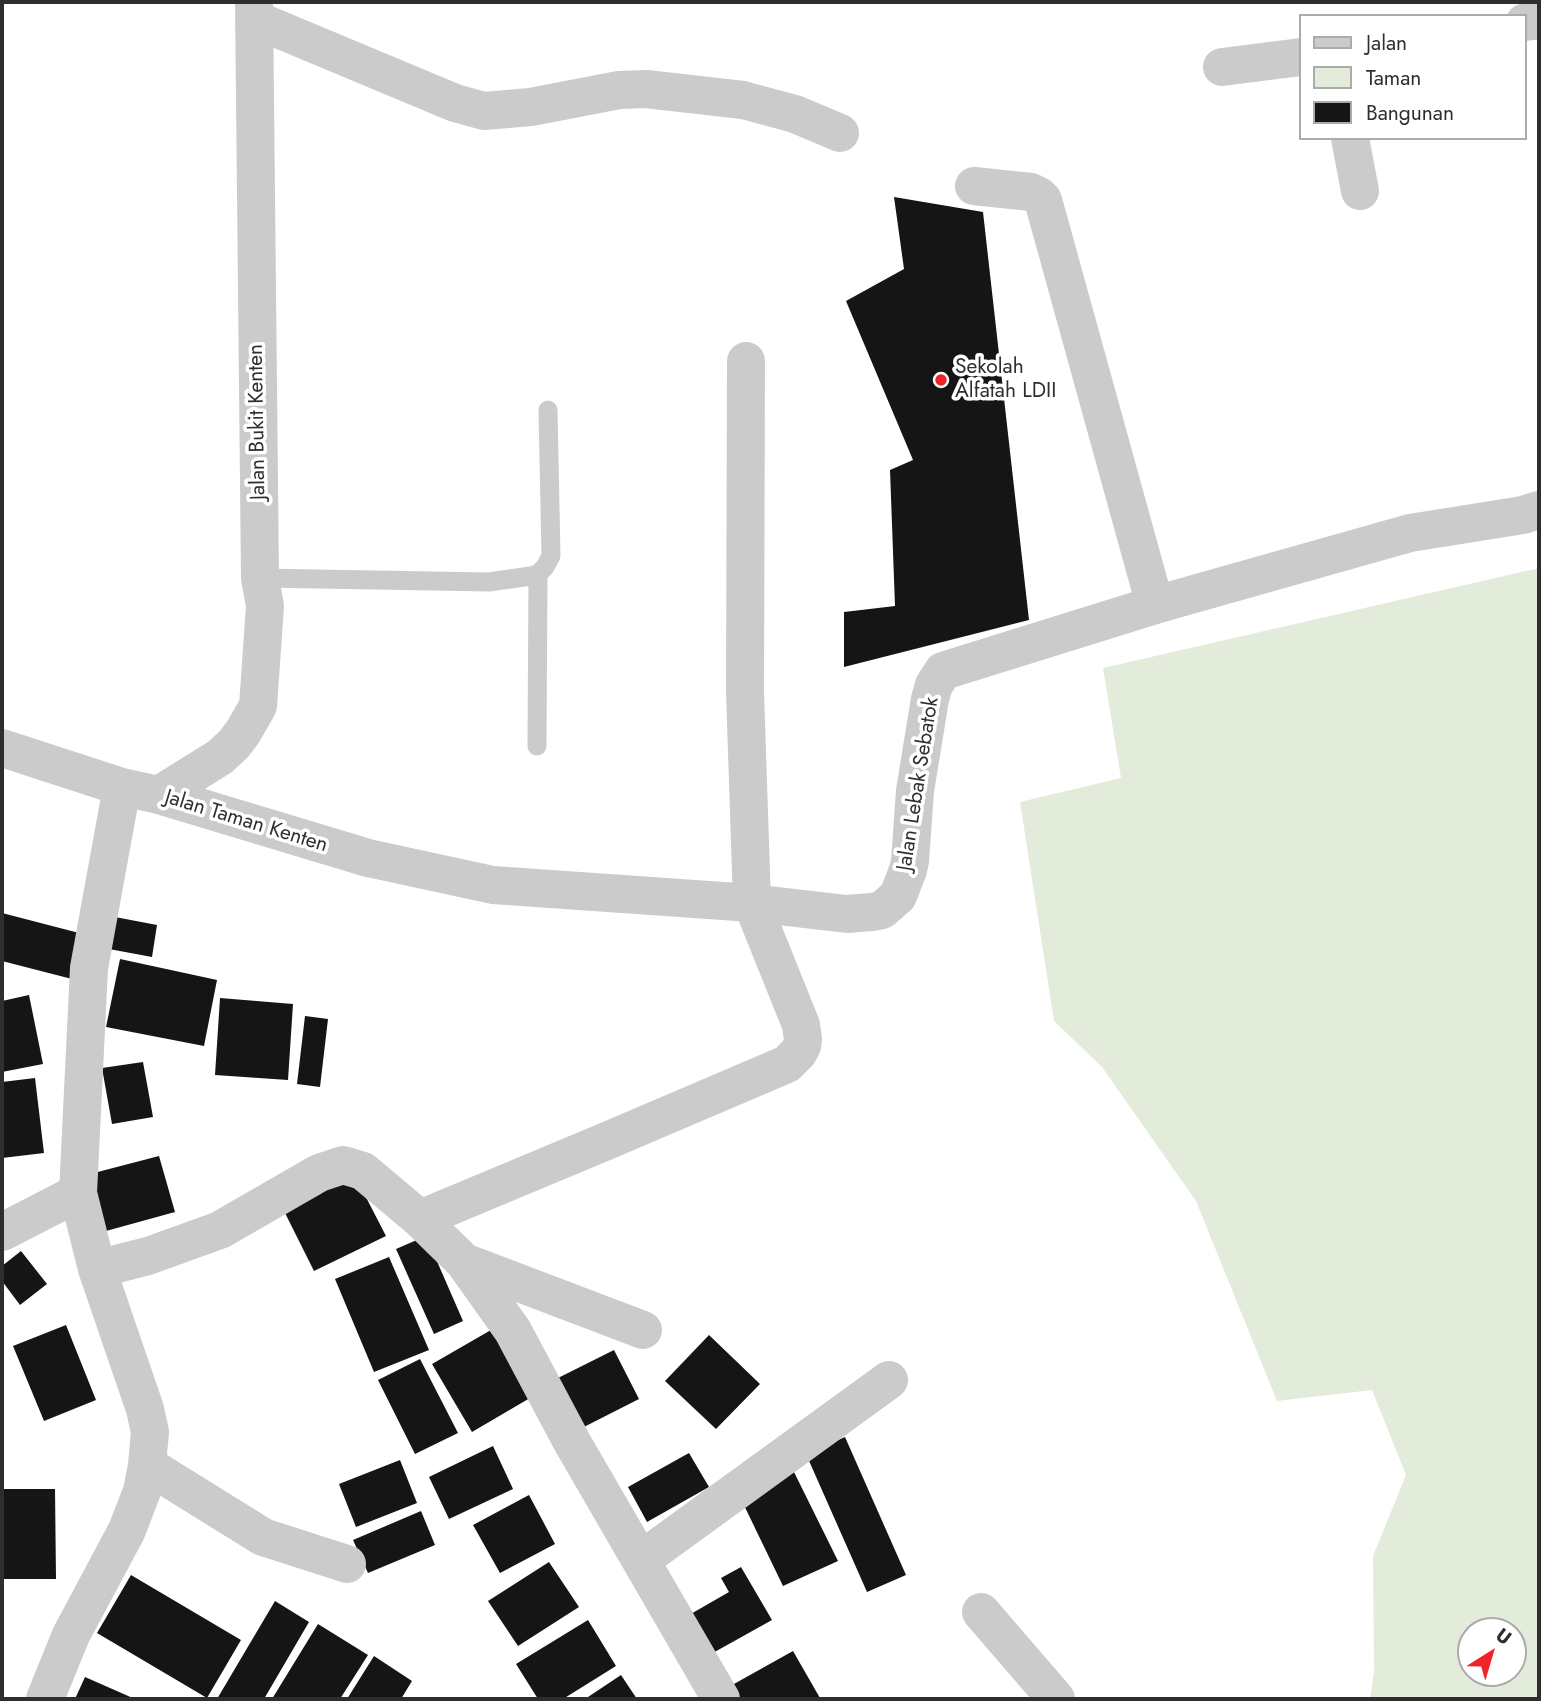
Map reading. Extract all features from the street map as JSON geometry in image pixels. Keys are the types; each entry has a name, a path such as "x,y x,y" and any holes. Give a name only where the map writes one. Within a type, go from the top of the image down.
{"street":[{"path":"254,11 455,103 484,111 531,107 619,90 646,89 743,100 795,114 840,133"},
{"name":"Jalan Bukit Kenten","path":"159,795 220,757 234,744 257,706 265,606 260,578 254,11"},
{"path":"1222,67 1300,57"},
{"path":"1350,140 1360,191"},
{"path":"974,186 1031,191 1043,200 1155,605"},
{"path":"420,1219 787,1064 802,1046 803,1031 752,903 745,692 746,361"},
{"name":"Jalan Lebak Sebatok","path":"493,885 752,903 847,914 882,910 898,896 910,860 915,791 930,699 934,685 943,671 1155,605 1410,533 1539,510"},
{"name":"Jalan Taman Kenten","path":"2,748 122,787 159,795 368,859 493,885"},
{"path":"45,1699 71,1635 127,1530 142,1491 150,1432 145,1409 97,1269 78,1192 89,968 122,787"},
{"path":"97,1269 148,1256 220,1230 319,1173 343,1165 363,1171 420,1219 464,1262 513,1331 572,1442 720,1699"},
{"path":"2,1232 78,1192"},
{"path":"464,1262 643,1330"},
{"path":"641,1560 889,1381"},
{"path":"147,1465 263,1537 347,1564"},
{"path":"981,1612 1056,1699"}],"lane":[{"path":"260,578 489,582 538,574 551,556 548,410"},
{"path":"537,746 538,574"}],"green space":[{"path":"1539,568 1539,1699 1370,1699 1374,1671 1373,1556 1406,1475 1372,1390 1277,1401 1196,1201 1102,1067 1054,1021 1020,802 1121,778 1103,668"}],"building":[{"name":"Sekolah Alfatah LDII","path":"894,197 983,212 1029,620 844,667 844,612 895,606 890,470 913,460 846,301 904,269"},
{"path":"2,913 83,934 72,979 2,961"},
{"path":"115,917 157,925 152,957 109,949"},
{"path":"120,959 217,980 204,1046 106,1027"},
{"path":"29,995 43,1064 2,1072 2,1001"},
{"path":"220,998 293,1004 288,1080 215,1075"},
{"path":"305,1016 328,1019 320,1087 297,1084"},
{"path":"143,1062 153,1117 112,1124 102,1068"},
{"path":"35,1078 44,1153 2,1158 2,1082"},
{"path":"159,1156 175,1212 106,1231 90,1174"},
{"path":"354,1174 386,1236 314,1271 283,1209"},
{"path":"426,1236 463,1321 434,1334 396,1249"},
{"path":"21,1251 47,1284 20,1305 2,1281 2,1266"},
{"path":"389,1257 429,1350 374,1372 335,1279"},
{"path":"66,1325 96,1400 44,1421 13,1346"},
{"path":"491,1330 530,1398 472,1432 432,1364"},
{"path":"709,1335 760,1384 716,1429 665,1381"},
{"path":"614,1350 639,1399 576,1431 550,1382"},
{"path":"420,1359 458,1433 415,1454 378,1380"},
{"path":"845,1437 906,1575 867,1592 806,1454"},
{"path":"493,1446 513,1489 449,1519 429,1477"},
{"path":"689,1453 709,1487 647,1522 628,1487"},
{"path":"400,1460 417,1503 356,1527 339,1484"},
{"path":"794,1472 838,1561 783,1586 740,1497"},
{"path":"2,1489 55,1489 56,1579 2,1579"},
{"path":"529,1495 555,1544 500,1573 473,1525"},
{"path":"421,1511 435,1545 368,1573 353,1540"},
{"path":"549,1562 579,1607 518,1646 488,1601"},
{"path":"741,1567 772,1620 711,1654 689,1615 729,1592 721,1578"},
{"path":"131,1575 241,1640 207,1698 97,1633"},
{"path":"275,1601 309,1622 264,1699 217,1699"},
{"path":"588,1620 616,1666 563,1699 538,1699 516,1664"},
{"path":"318,1624 368,1655 340,1699 272,1699"},
{"path":"793,1651 820,1698 730,1699 725,1689"},
{"path":"374,1656 412,1681 401,1699 347,1699"},
{"path":"621,1675 637,1699 585,1699"},
{"path":"85,1677 135,1699 75,1699"}],"place":[{"name":"Sekolah Alfatah LDII","path":"941,380"}]}
